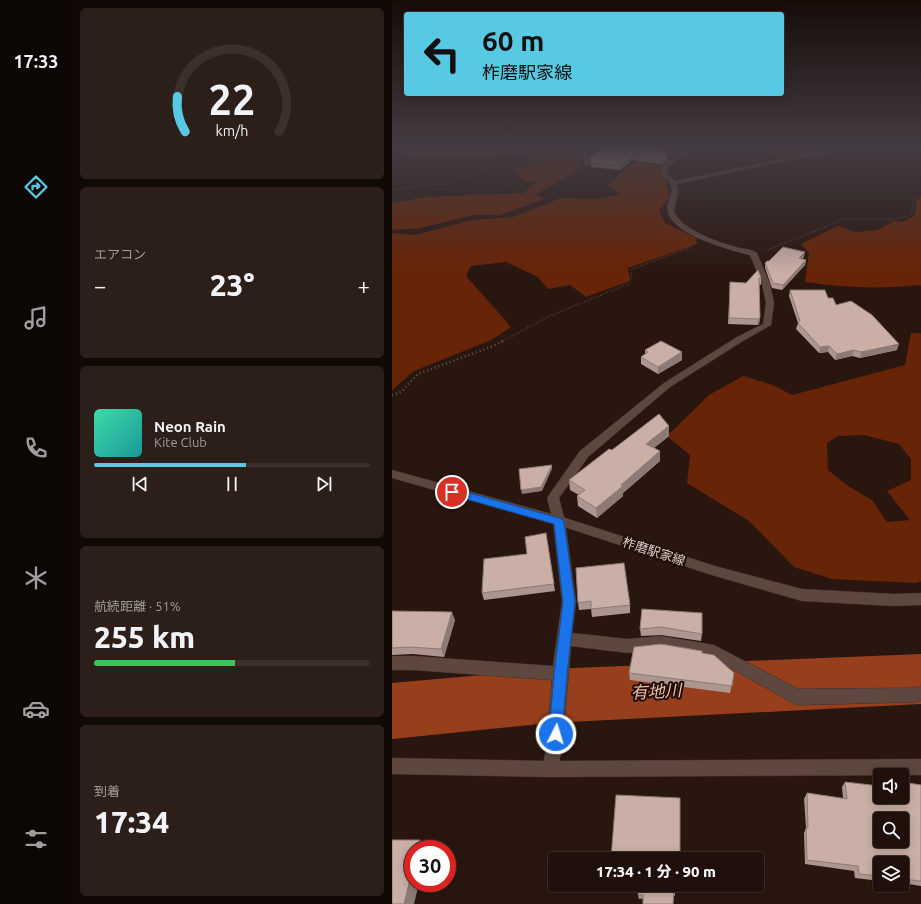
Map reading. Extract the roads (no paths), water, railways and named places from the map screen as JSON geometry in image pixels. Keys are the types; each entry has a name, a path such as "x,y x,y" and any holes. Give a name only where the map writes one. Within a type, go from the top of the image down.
{"street":[{"path":"550,769 554,749 560,674 569,602 559,522 553,498 584,454 667,385 740,339 767,325 770,303 766,284 753,253 710,241 682,226 672,215 671,206 676,193 675,189"},
{"name":"柞磨駅家線","path":"392,474 559,522 715,571 802,594 894,600 921,599"},
{"path":"565,639 627,646 661,643 714,652 797,697 915,695 921,693"},
{"path":"392,663 413,663 560,674"},
{"path":"392,766 550,769 921,767"}],"waterway":[{"name":"有地川","path":"392,711 550,696 921,679"}]}
